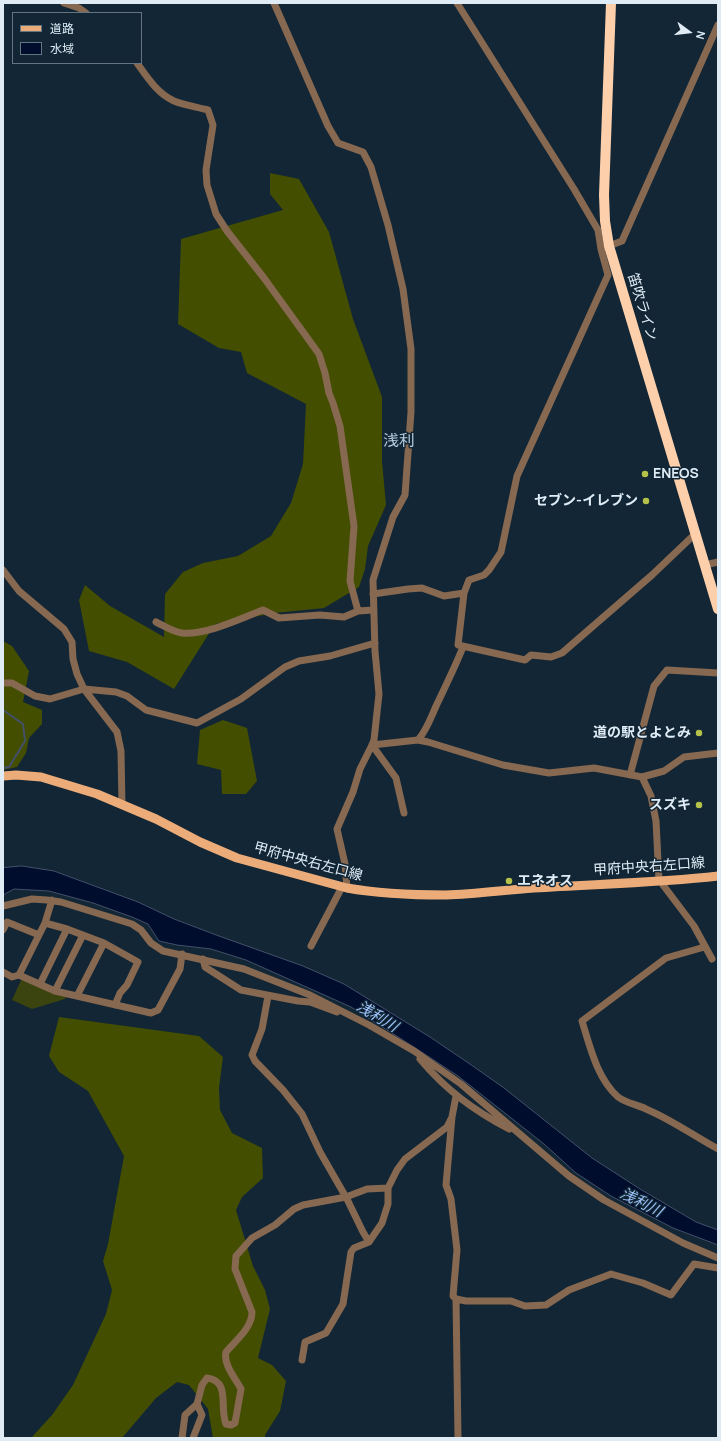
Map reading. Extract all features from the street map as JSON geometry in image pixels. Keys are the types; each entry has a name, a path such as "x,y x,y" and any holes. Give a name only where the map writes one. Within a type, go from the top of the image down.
{"highway":[{"name":"笛吹ライン","path":"611,3 604,195 605,247 718,609"}],"main road":[{"name":"甲府中央右左口線","path":"3,776 16,775 41,777 97,794 156,819 200,842 237,858 344,887 365,891 416,895 448,894 718,876"}],"street":[{"path":"64,3 79,8 85,12"},
{"path":"274,3 328,126 338,143 363,152 371,168 386,218 403,289 411,349 411,412 404,496 393,517 373,580 373,610 379,694 372,745 360,769 353,792 337,829 346,864 344,887 311,946"},
{"path":"457,3 598,230 605,247 608,275 517,476 501,552 484,575 469,580 464,593 458,646 525,660 531,655 551,657 562,653 652,575 695,534"},
{"path":"605,247 622,241 718,25"},
{"path":"138,64 153,85 167,96 175,101 208,110 213,125 206,170 207,185 216,214 226,231 264,278 319,354 329,393 340,426 354,526 350,581 358,611"},
{"path":"705,565 718,562"},
{"path":"3,570 19,591 64,629 72,642 73,659 77,674 84,689 116,732 121,751 122,805"},
{"path":"373,594 422,588 444,596 464,593"},
{"path":"156,622 181,633 202,631 263,610 278,618 320,615 344,617 358,611 373,610"},
{"path":"3,683 12,683 35,696 50,699 84,689 116,692 127,696 146,710 197,723 252,692 285,667 299,661 330,656 375,644"},
{"path":"418,740 423,734 430,720 463,647"},
{"path":"630,775 654,686 667,670 718,673"},
{"path":"372,745 418,740 503,765 531,771 549,773 594,768 642,777 664,771 684,757 718,753"},
{"path":"372,745 396,778 404,813"},
{"path":"642,777 651,796 656,821 661,881 694,926 712,959"},
{"path":"3,906 32,899 61,902 132,924 141,930 151,943 163,951 244,969 310,995 340,1009 414,1051 461,1084 569,1176 604,1200 683,1243 718,1258"},
{"path":"19,975 45,923 52,900"},
{"path":"3,930 7,922 39,935"},
{"path":"45,923 67,929 104,943 138,962 127,985 120,993 116,1005"},
{"path":"40,984 67,929"},
{"path":"54,991 83,935"},
{"path":"77,996 104,943"},
{"path":"705,946 666,958 582,1021 597,1067 604,1080 619,1098 646,1108 684,1128 718,1149"},
{"path":"3,972 12,977 19,975 54,991 151,1013 158,1010 180,969 182,954"},
{"path":"203,959 205,967 241,990 268,996 310,1002 337,1012 340,1009"},
{"path":"268,996 262,1029 252,1055 255,1061 283,1090 302,1114 320,1152 346,1197 369,1242"},
{"path":"414,1051 431,1072 456,1096 489,1119 519,1134"},
{"path":"456,1096 452,1117 446,1185 451,1199 457,1250 452,1296 456,1299 466,1301 511,1301 525,1306 546,1305 569,1290 611,1274 644,1283 671,1295 694,1264 718,1268"},
{"path":"302,1360 305,1342 326,1333 343,1304 351,1252 354,1248 369,1242 382,1223 388,1204 388,1188 397,1170 405,1159 447,1126 452,1117"},
{"path":"182,1438 185,1415 197,1404 202,1385 207,1378 219,1383 222,1388 223,1418 226,1424 231,1425 234,1423 241,1389 227,1365 225,1357 226,1352 250,1324 252,1317 252,1312 235,1269 236,1256 252,1238 275,1225 294,1209 303,1205 346,1197 367,1189 388,1188"},
{"path":"456,1299 458,1438"},
{"path":"193,1438 202,1415 197,1404"}],"green space":[{"path":"270,173 299,179 329,232 353,319 382,397 382,461 386,505 368,546 365,569 359,587 324,608 275,613 215,624 174,689 127,662 89,651 79,600 85,585 110,606 164,637 165,594 183,572 203,563 238,556 271,536 291,503 303,464 306,404 247,373 241,352 219,348 178,324 181,239 283,210 270,194"},
{"path":"3,641 12,646 29,671 23,702 42,710 42,724 29,738 26,753 17,767 3,770"},
{"path":"223,720 247,728 257,781 246,794 222,794 221,770 197,764 200,730"},
{"path":"22,978 66,997 65,999 32,1009 12,1000"},
{"path":"59,1017 199,1036 223,1057 219,1088 220,1110 232,1133 262,1148 263,1178 242,1197 236,1210 253,1266 265,1290 270,1309 258,1358 272,1365 286,1381 280,1411 265,1435 265,1438 213,1438 208,1409 189,1385 177,1382 156,1398 122,1438 31,1438 52,1415 73,1385 106,1314 112,1290 103,1261 108,1244 124,1156 88,1091 59,1072 49,1056"}],"water":[{"name":"浅利川","path":"22,866 54,871 138,902 174,919 303,966 344,984 430,1037 467,1062 504,1088 592,1158 640,1189 696,1222 718,1230 718,1245 673,1228 611,1196 576,1173 544,1144 458,1076 351,1007 246,960 211,949 177,945 159,941 148,924 93,903 49,891 14,889 3,895 3,868"}],"waterway":[{"path":"3,710 23,724 25,741 9,767 3,768"}],"place":[{"name":"ENEOS","path":"645,474"},
{"name":"セブン-イレブン","path":"646,501"},
{"name":"道の駅とよとみ","path":"699,733"},
{"name":"スズキ","path":"699,805"},
{"name":"エネオス","path":"509,881"}],"district":[{"name":"浅利","path":"399,442"}]}
